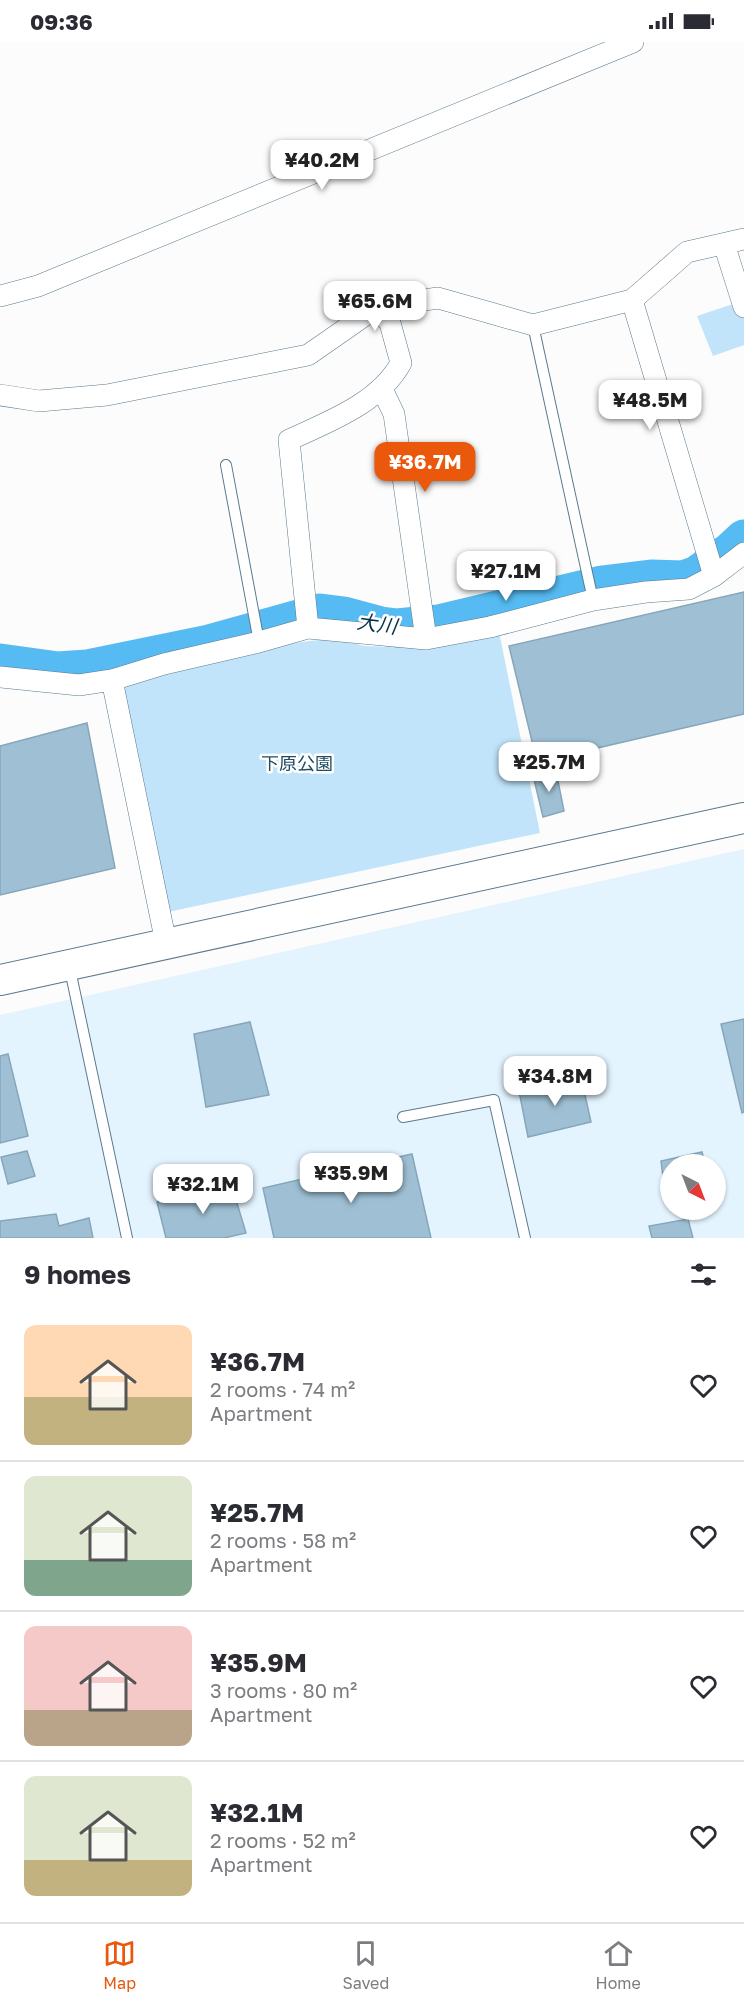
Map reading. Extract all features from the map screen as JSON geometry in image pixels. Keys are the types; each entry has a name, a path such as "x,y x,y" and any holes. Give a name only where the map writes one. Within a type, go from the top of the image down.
{"street":[{"path":"0,296 38,286 633,42"},
{"path":"0,395 39,401 107,395 308,355 377,307 438,298 533,325 632,300 687,252 734,242 744,307"},
{"path":"632,300 714,575"},
{"path":"308,627 289,440 338,417 382,389 395,374 401,363 390,323 377,307"},
{"path":"382,389 394,414 426,638"},
{"path":"0,677 79,685 112,680 164,664 259,642 308,627 426,638 490,627 592,599 689,589 714,575 744,553"},
{"path":"112,680 166,943"},
{"path":"0,980 744,818"}],"lane":[{"path":"533,325 592,599"},
{"path":"226,465 259,642"},
{"path":"69,965 127,1238"},
{"path":"403,1117 494,1100 525,1238"}],"shaded area":[{"path":"744,849 744,1238 0,1238 0,1015"}],"green space":[{"path":"742,301 744,345 713,356 697,316"},
{"name":"下原公園","path":"499,632 540,833 168,912 123,686 277,645 335,638 364,646 414,648"}],"building":[{"path":"744,592 744,714 537,762 509,646"},
{"path":"87,723 115,868 0,895 0,746"},
{"path":"556,771 564,811 543,817 533,775"},
{"path":"744,1019 744,1112 742,1113 721,1024"},
{"path":"250,1022 269,1095 206,1107 194,1034"},
{"path":"8,1054 28,1136 0,1143 0,1056"},
{"path":"581,1077 591,1122 528,1137 519,1091"},
{"path":"27,1151 35,1176 8,1184 1,1157"},
{"path":"412,1154 431,1238 274,1238 263,1188"},
{"path":"231,1183 246,1233 224,1238 166,1238 157,1202"},
{"path":"56,1214 59,1226 89,1218 93,1238 0,1238 0,1221"},
{"path":"688,1220 693,1238 652,1238 649,1226"}],"waterway":[{"name":"大川","path":"0,663 58,671 87,669 209,644 320,613 397,628 439,624 602,585 651,579 683,580 697,575 730,552 744,539"}]}
